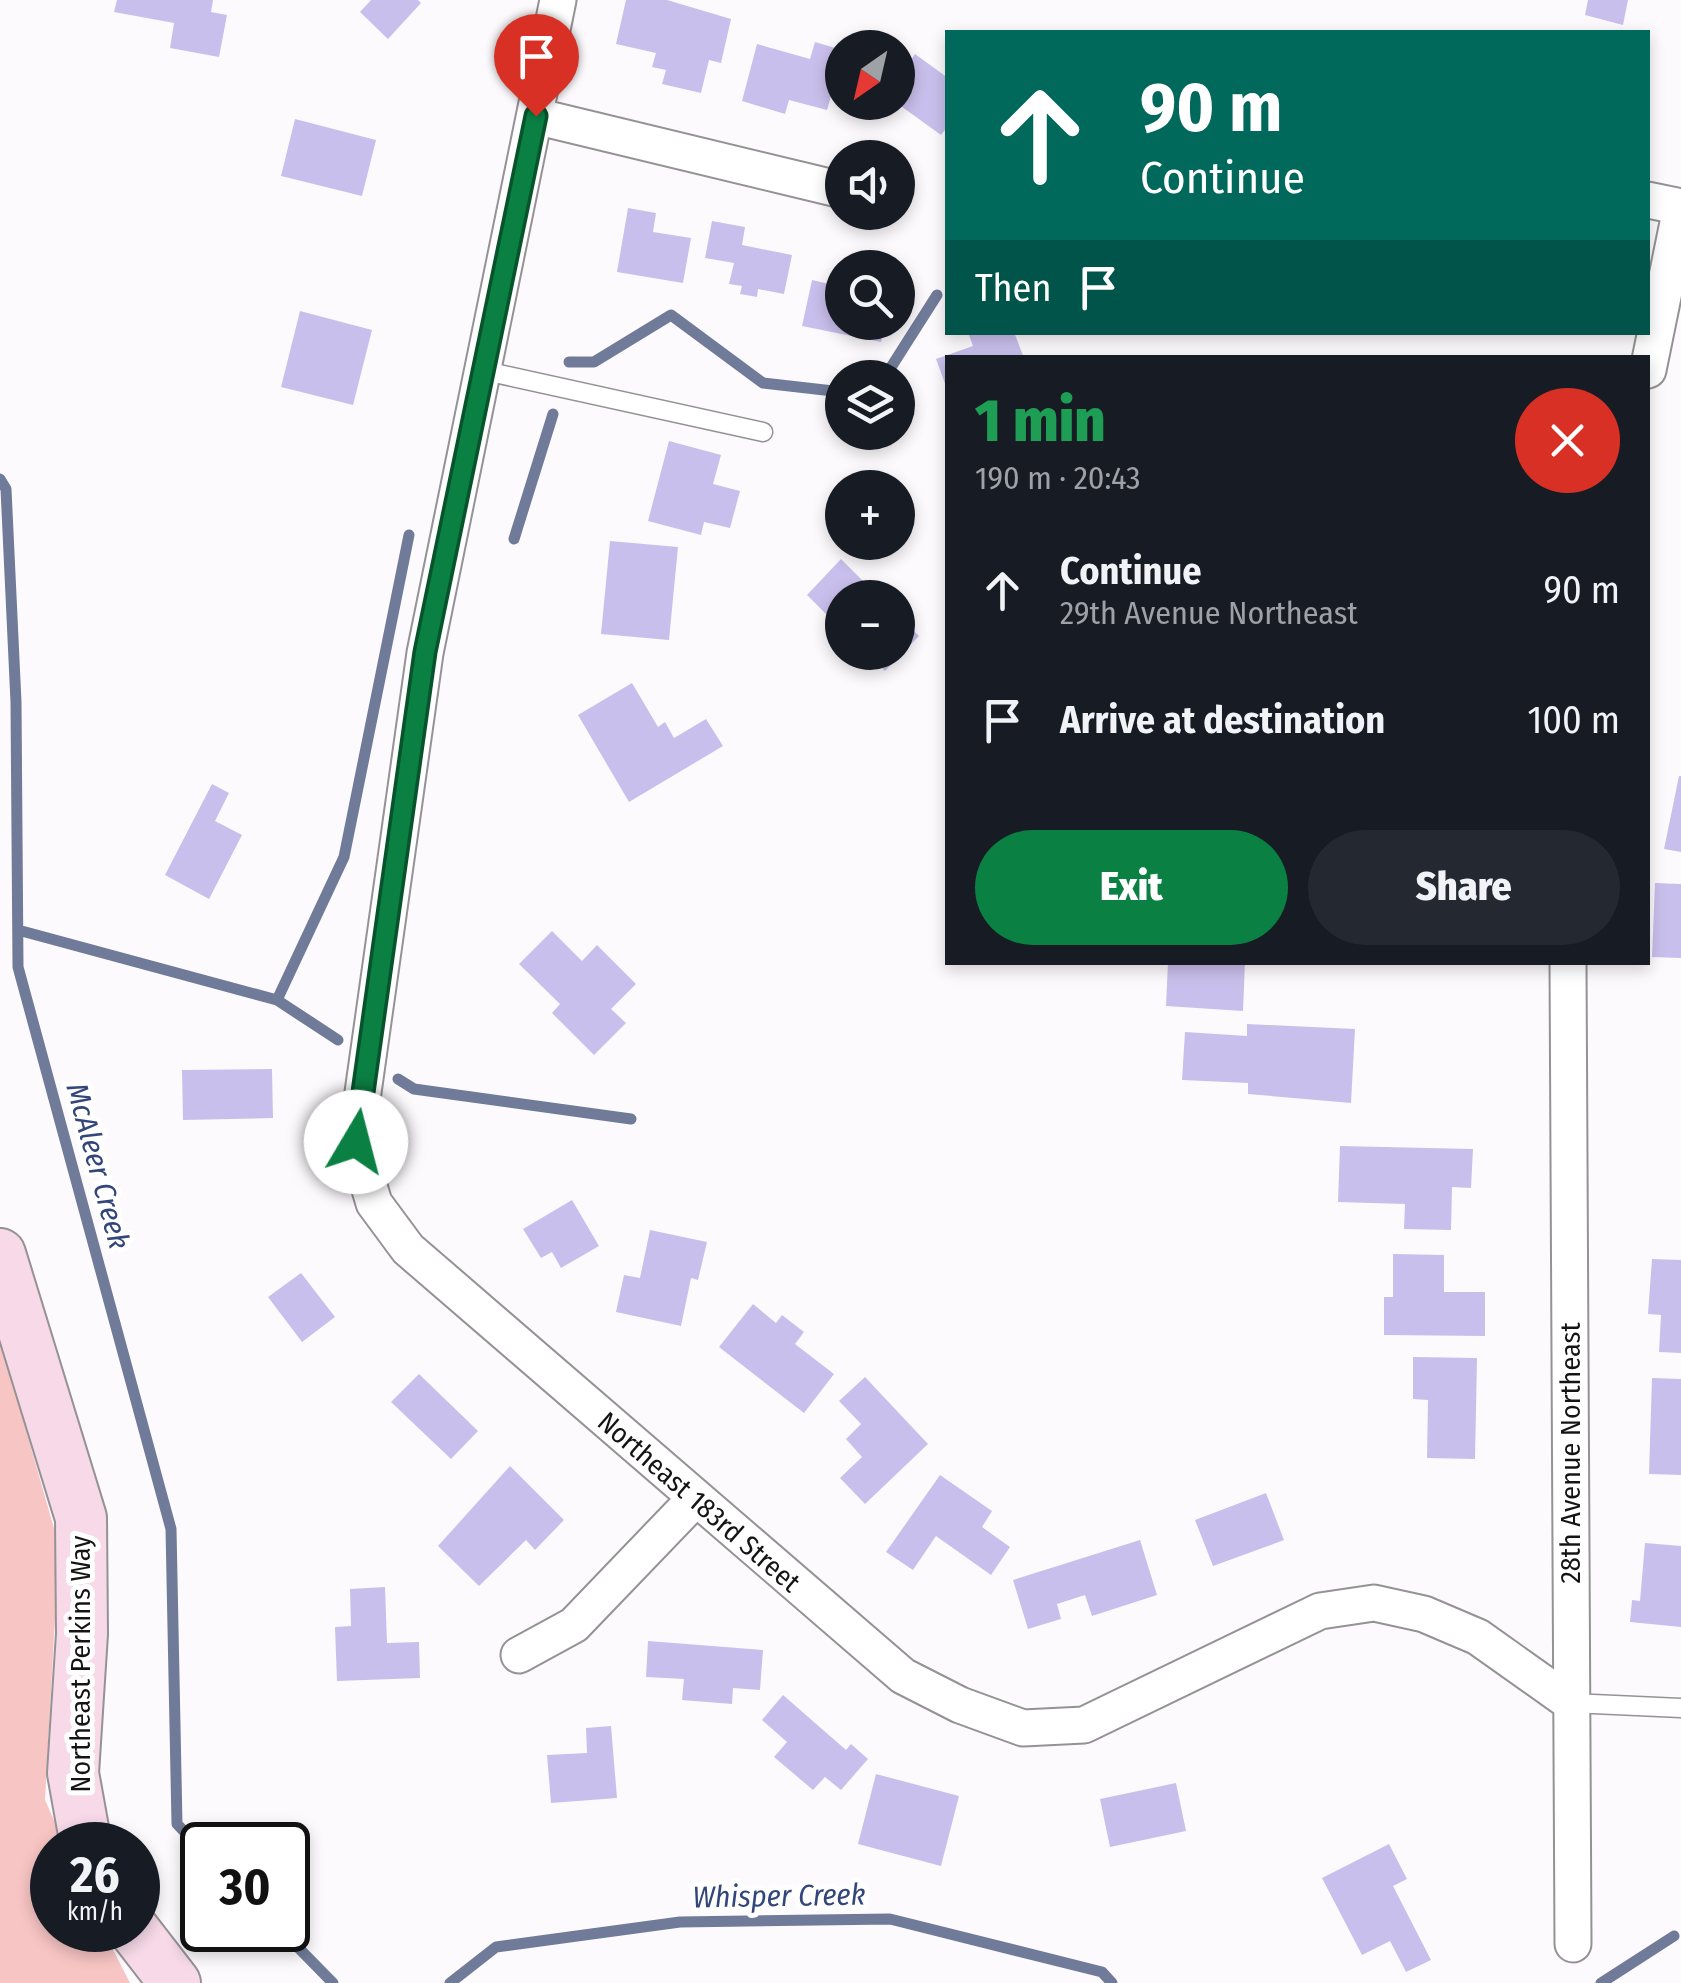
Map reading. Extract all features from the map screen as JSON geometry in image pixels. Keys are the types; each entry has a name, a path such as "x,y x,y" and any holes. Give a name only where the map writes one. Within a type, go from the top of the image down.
{"street":[{"name":"Northeast 183rd Street","path":"558,0 425,652 356,1142 374,1203 408,1249 903,1676 1023,1728 1084,1726 1320,1611 1374,1604 1424,1614 1478,1637 1570,1703"},
{"path":"536,116 825,186"},
{"path":"1650,200 1681,208 1650,360"},
{"name":"28th Avenue Northeast","path":"1568,965 1573,1944"},
{"name":"Northeast Perkins Way","path":"0,1254 80,1518 82,1634 73,1773 82,1822"},
{"path":"519,1655 574,1625 695,1499"},
{"path":"151,1952 175,1983"}],"lane":[{"path":"481,370 764,432"},
{"path":"1570,1703 1681,1708"}],"shaded area":[{"path":"0,1339 59,1546 45,1800 55,1822 30,1822 30,1952 114,1952 130,1983 0,1983"}],"building":[{"path":"117,0 213,0 211,12 227,15 219,57 170,48 174,23 114,12"},
{"path":"371,0 421,3 388,39 360,12"},
{"path":"626,0 667,0 731,19 721,63 709,60 701,93 662,84 666,70 652,67 656,53 616,44"},
{"path":"1588,0 1628,0 1623,25 1585,15"},
{"path":"815,42 825,45 825,109 789,100 785,114 742,101 757,44 810,59"},
{"path":"915,54 945,76 945,130 941,135 915,116"},
{"path":"295,119 376,140 362,196 281,176"},
{"path":"628,208 656,213 653,232 691,238 683,283 617,272"},
{"path":"712,221 745,227 742,245 792,255 784,294 758,289 757,297 740,294 742,286 729,284 734,263 705,258"},
{"path":"812,280 825,283 825,331 802,326"},
{"path":"300,311 372,330 353,405 281,387"},
{"path":"969,335 1015,335 1023,355 947,355 973,346"},
{"path":"945,356 945,384 936,359"},
{"path":"669,441 721,455 713,484 740,491 730,528 704,522 701,535 648,521"},
{"path":"610,541 678,547 669,640 601,634"},
{"path":"840,560 862,580 825,580 825,613 807,595"},
{"path":"632,683 658,727 665,722 674,738 706,719 723,746 629,802 578,715"},
{"path":"1681,776 1681,852 1664,849"},
{"path":"212,784 229,793 215,821 242,835 209,899 165,875"},
{"path":"1655,883 1681,884 1681,958 1652,957"},
{"path":"552,931 582,961 597,945 636,984 611,1009 626,1023 594,1055 552,1013 560,1004 519,964"},
{"path":"1168,965 1245,965 1243,1011 1166,1006"},
{"path":"1247,1024 1355,1029 1351,1103 1248,1094 1248,1083 1182,1080 1185,1032 1247,1036"},
{"path":"272,1069 273,1118 183,1120 182,1070"},
{"path":"1340,1146 1473,1149 1471,1188 1452,1187 1451,1230 1404,1229 1405,1204 1338,1202"},
{"path":"572,1200 599,1246 561,1268 552,1252 541,1258 523,1229"},
{"path":"650,1230 707,1242 698,1280 691,1278 681,1326 616,1312 624,1275 640,1278"},
{"path":"1393,1254 1444,1255 1444,1292 1485,1292 1485,1336 1384,1335 1384,1297 1393,1297"},
{"path":"1652,1259 1681,1260 1681,1353 1659,1352 1661,1315 1648,1314"},
{"path":"301,1273 335,1317 302,1342 268,1297"},
{"path":"753,1304 776,1323 782,1315 804,1332 795,1344 834,1374 804,1413 719,1347"},
{"path":"1413,1357 1477,1358 1475,1459 1427,1458 1428,1400 1413,1399"},
{"path":"419,1374 478,1431 451,1459 391,1402"},
{"path":"865,1377 928,1444 865,1504 840,1478 862,1457 846,1439 861,1424 839,1401"},
{"path":"1652,1378 1681,1379 1681,1475 1649,1474"},
{"path":"510,1466 564,1520 535,1550 526,1540 479,1586 438,1546"},
{"path":"940,1475 992,1511 982,1527 1010,1547 991,1575 936,1536 913,1570 886,1552"},
{"path":"1266,1493 1284,1540 1213,1566 1195,1520"},
{"path":"1140,1540 1157,1595 1092,1616 1085,1595 1057,1604 1061,1619 1028,1629 1013,1580"},
{"path":"1645,1543 1681,1546 1681,1627 1630,1622 1632,1600 1640,1601"},
{"path":"385,1587 387,1643 419,1642 420,1678 337,1681 335,1627 351,1626 350,1589"},
{"path":"648,1641 763,1650 760,1690 733,1688 732,1704 682,1700 684,1679 646,1677"},
{"path":"783,1695 846,1750 851,1744 868,1759 841,1790 825,1777 813,1790 774,1757 787,1742 762,1720"},
{"path":"611,1726 617,1798 551,1803 547,1755 587,1753 586,1728"},
{"path":"876,1774 959,1796 941,1866 858,1844"},
{"path":"1176,1783 1186,1831 1110,1847 1100,1799"},
{"path":"1389,1844 1407,1879 1393,1886 1431,1960 1406,1972 1390,1941 1362,1955 1322,1878"}],"waterway":[{"path":"896,360 937,295"},
{"path":"569,362 594,362 671,315 763,383 825,390"},
{"path":"514,539 553,414"},
{"name":"McAleer Creek","path":"0,479 6,489 16,702 18,967 171,1529 180,1827"},
{"path":"277,1000 344,857 409,535"},
{"path":"18,930 277,1000 338,1040"},
{"path":"398,1079 414,1089 631,1119"},
{"name":"Whisper Creek","path":"450,1983 496,1947 680,1922 890,1919 1102,1972 1112,1983"},
{"path":"1601,1983 1674,1936"},
{"name":"McAleer Creek","path":"303,1952 333,1983"}],"route":[{"path":"356,1142 425,652 536,116"}]}
